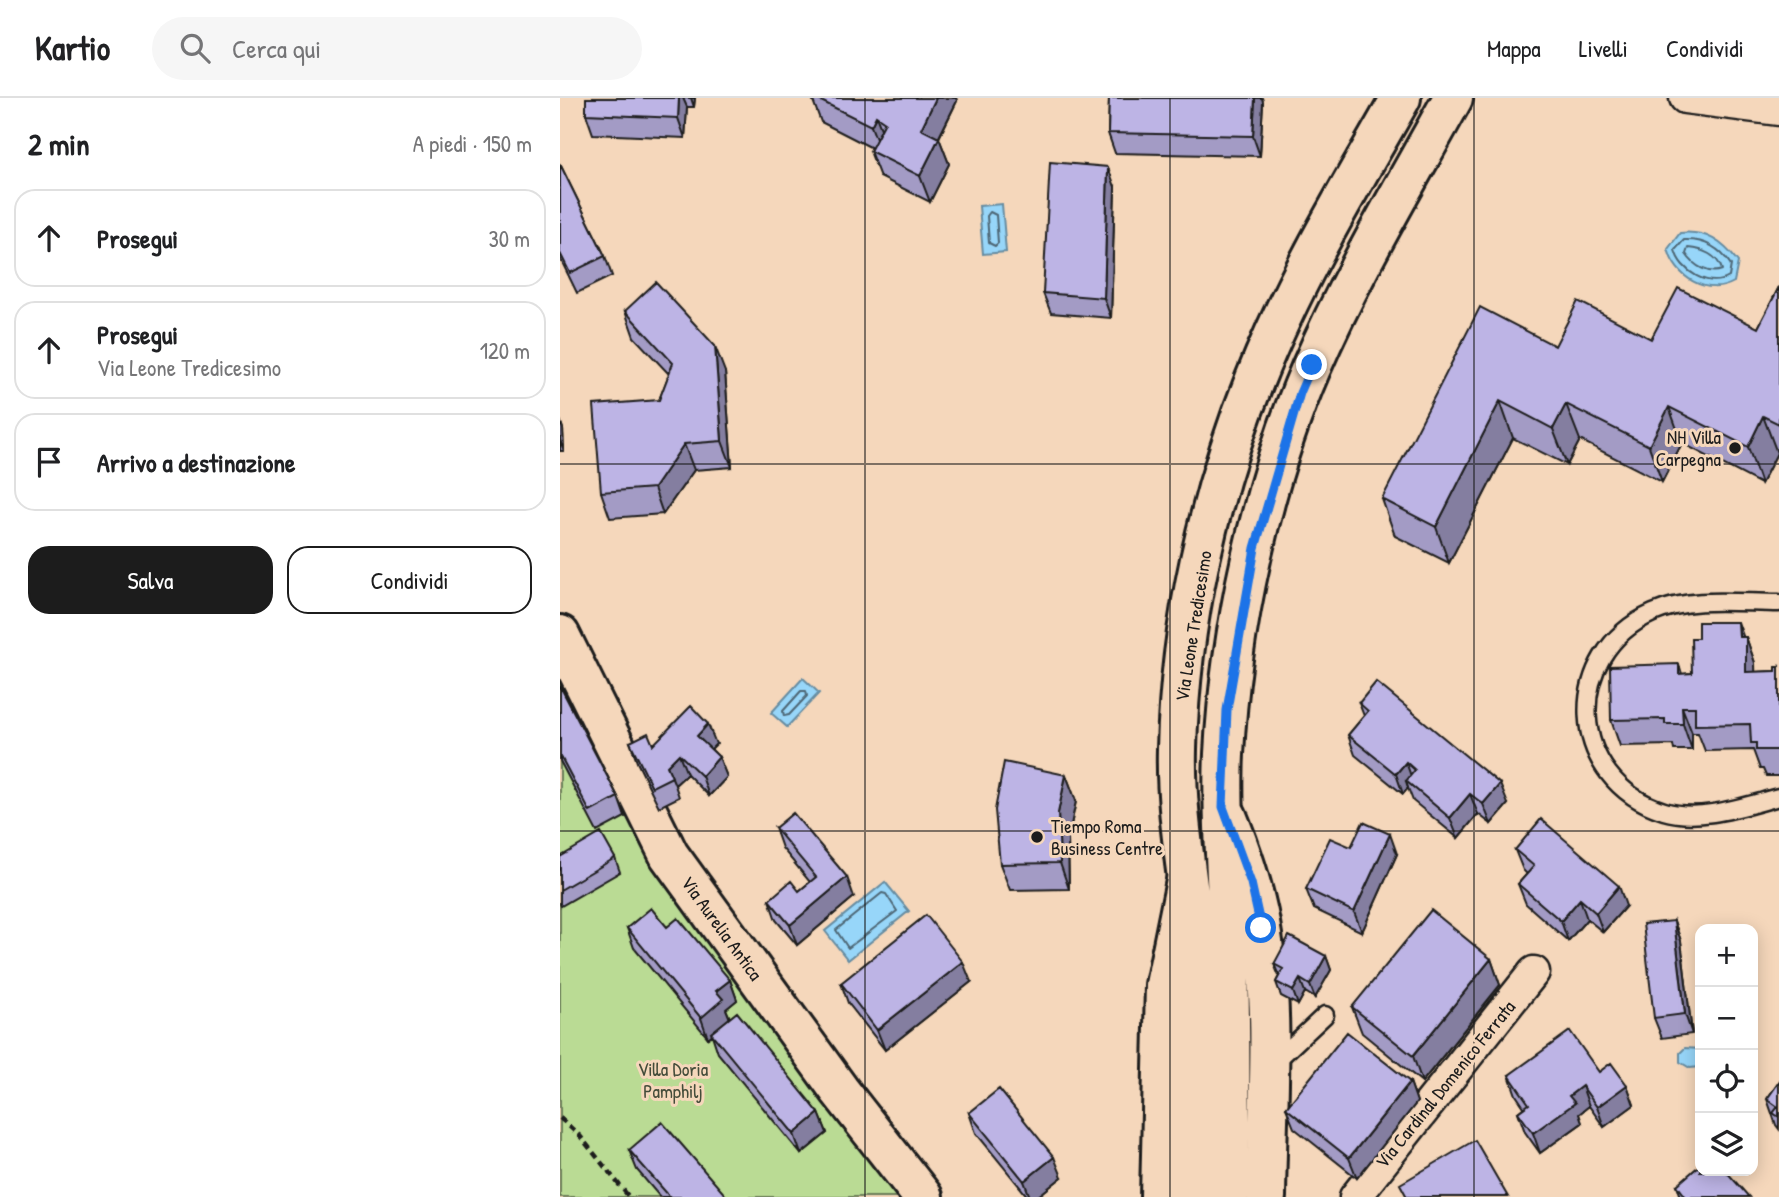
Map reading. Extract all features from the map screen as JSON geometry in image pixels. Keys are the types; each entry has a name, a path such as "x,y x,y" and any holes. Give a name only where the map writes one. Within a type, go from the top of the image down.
{"main road":[{"name":"Via Leone Tredicesimo","path":"1195,1197 1197,974 1176,782 1181,695 1196,585 1223,476 1255,378 1282,317 1341,204 1401,98"},
{"path":"1229,1197 1232,1062 1223,807 1227,710 1246,594 1267,500 1300,393 1364,259 1453,98"},
{"name":"Via Aurelia Antica","path":"560,635 674,862 840,1091 922,1197"},
{"path":"1223,807 1251,883 1261,928 1268,1069 1266,1197"},
{"path":"1160,1197 1164,996 1186,879"}],"street":[{"path":"1685,98 1779,110"},
{"name":"Via Cardinal Domenico Ferrata","path":"1355,1197 1534,972"}],"lane":[{"path":"1779,603 1683,603 1653,613 1629,626 1615,640 1593,678 1587,699 1592,748 1607,773 1644,803 1667,812 1713,813 1779,797"},
{"path":"1268,1069 1325,1015"}],"path":[{"path":"560,1118 580,1136 629,1197"}],"green space":[{"name":"Villa Doria Pamphilj","path":"560,678 826,1094 899,1197 560,1197"}],"water":[{"path":"1002,204 1006,252 983,254 979,206"},
{"path":"1680,233 1698,233 1720,243 1738,262 1734,282 1724,286 1703,286 1685,276 1677,268 1668,249"},
{"path":"803,678 819,693 787,727 771,713"},
{"path":"885,882 909,911 848,960 825,931"},
{"path":"1685,1048 1695,1049 1695,1068 1690,1068 1680,1062 1680,1053"}],"building":[{"path":"586,98 679,98 678,118 586,114"},
{"path":"815,98 936,98 921,129 939,138 920,176 870,151 885,122 876,116 871,126"},
{"path":"1109,98 1255,98 1253,136 1108,133"},
{"path":"1050,162 1108,167 1104,298 1043,293"},
{"path":"560,164 605,256 570,273 560,253"},
{"path":"656,282 715,346 722,441 684,444 654,488 601,492 594,405 659,400 673,363 625,311"},
{"name":"NH Villa Carpegna","path":"1779,287 1779,424 1763,416 1748,447 1669,407 1649,446 1566,404 1553,429 1500,401 1436,527 1382,499 1480,307 1555,346 1578,301 1651,339 1678,288 1758,328"},
{"path":"1698,622 1738,622 1739,637 1746,637 1746,672 1776,671 1776,667 1779,667 1779,750 1756,750 1756,743 1751,743 1750,724 1695,725 1695,707 1682,707 1683,724 1665,724 1665,719 1611,720 1610,666 1679,664 1679,674 1692,673 1691,638 1698,638"},
{"path":"1376,682 1500,784 1483,804 1470,794 1450,818 1406,781 1415,770 1406,762 1396,774 1348,735 1368,711 1359,703"},
{"path":"560,686 618,797 590,812 560,755"},
{"path":"691,706 708,724 697,736 719,757 702,776 679,754 667,766 672,777 652,787 630,742 648,733 653,745"},
{"name":"Tiempo Roma Business Centre","path":"1004,762 1066,775 1058,813 1060,863 1000,864 995,810"},
{"path":"793,813 847,877 790,925 769,900 791,881 799,891 816,877 775,828"},
{"path":"1541,819 1619,886 1596,913 1580,899 1561,921 1518,884 1534,866 1515,850"},
{"path":"1363,822 1390,834 1354,912 1306,889 1330,838 1351,847"},
{"path":"601,833 615,858 560,890 560,857"},
{"path":"651,908 667,927 678,918 730,980 716,991 723,999 701,1018 627,928"},
{"path":"1431,910 1491,959 1413,1056 1352,1007"},
{"path":"926,915 963,962 877,1030 841,983"},
{"path":"1674,921 1685,1014 1654,1018 1643,924"},
{"path":"1289,936 1326,956 1310,985 1300,979 1293,991 1276,982 1283,969 1274,964"},
{"path":"737,1012 819,1113 794,1134 711,1033"},
{"path":"1570,1031 1599,1072 1611,1063 1627,1085 1597,1107 1582,1086 1569,1096 1575,1103 1533,1133 1518,1112 1529,1104 1509,1075"},
{"path":"1347,1032 1410,1082 1349,1158 1286,1108"},
{"path":"1779,1082 1779,1117 1773,1113 1778,1107 1767,1099"},
{"path":"999,1089 1054,1157 1024,1181 969,1113"},
{"path":"662,1122 727,1197 670,1197 629,1150"},
{"path":"1475,1140 1508,1197 1407,1197 1400,1184"},
{"path":"1695,1169 1695,1176 1730,1176 1749,1197 1686,1197 1677,1185"}],"place":[{"name":"NH Villa Carpegna","path":"1735,448"},
{"name":"Tiempo Roma Business Centre","path":"1037,837"}],"route":[{"path":"1261,928 1251,883 1223,807 1227,710 1255,548 1300,393 1312,365"}]}
